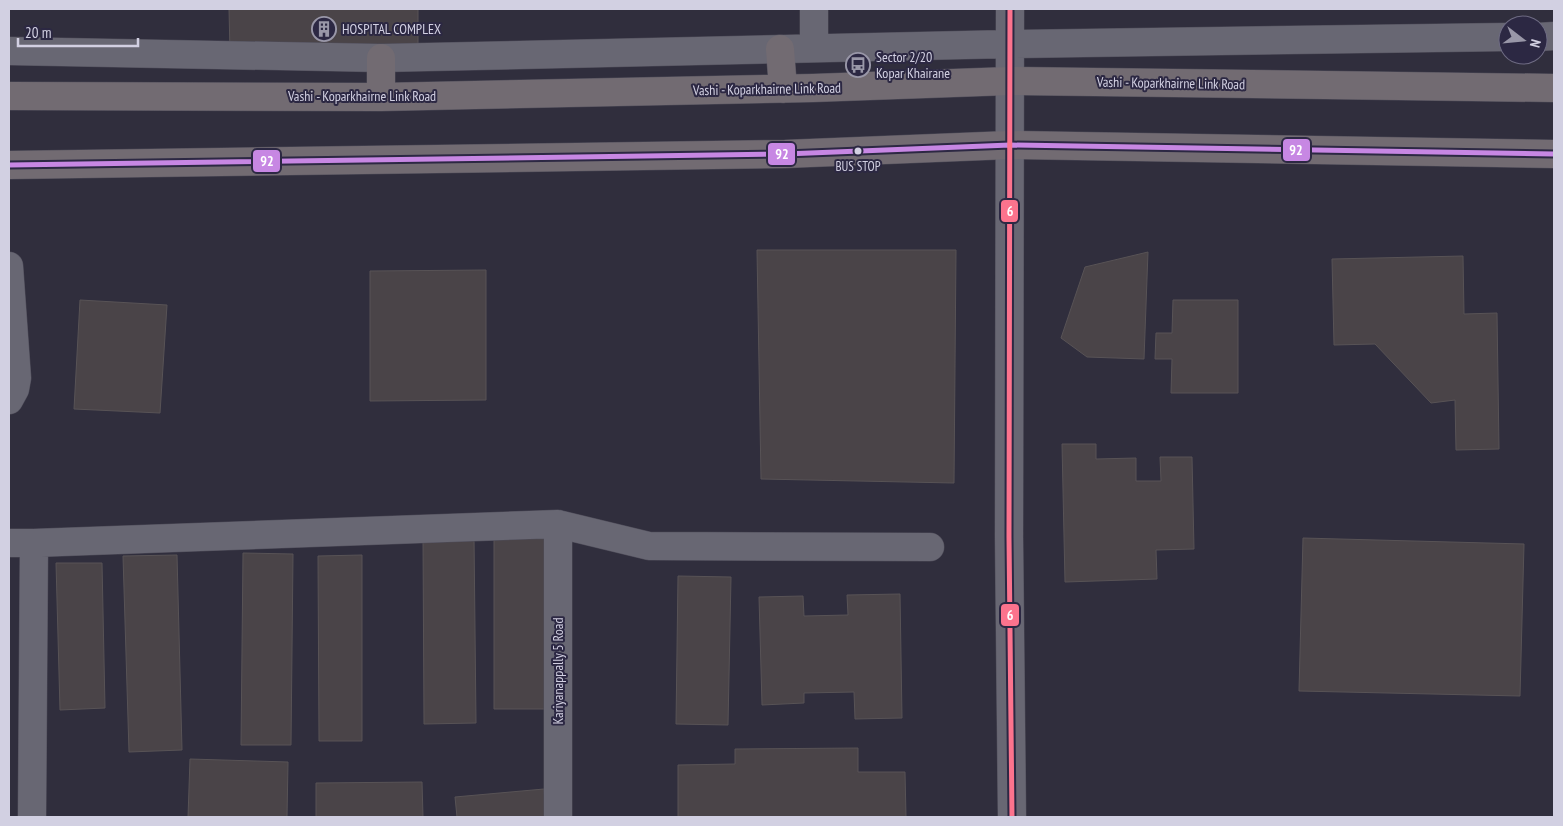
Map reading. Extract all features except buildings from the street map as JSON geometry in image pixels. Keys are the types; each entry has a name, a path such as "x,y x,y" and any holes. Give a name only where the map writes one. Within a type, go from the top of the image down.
{"main road":[{"path":"780,49 783,89"},
{"path":"381,58 381,97"},
{"name":"Vashi - Koparkhairne Link Road","path":"9,96 381,97 783,89 1010,81 1554,88"},
{"path":"9,165 786,154 1010,145 1554,154"}],"street":[{"path":"814,9 814,48"},
{"path":"1010,9 1012,817"},
{"path":"9,51 381,58 1010,44 1498,37"},
{"path":"9,266 17,378 15,389 9,400"},
{"path":"32,817 21,543 558,524 650,546 930,547"},
{"name":"Kariyanappally 5 Road","path":"558,524 558,817"}],"transit line":[{"name":"6","path":"1010,9 1009,537 1012,817"},
{"name":"92","path":"9,165 785,154 1010,145 1554,154"}],"place":[{"name":"HOSPITAL COMPLEX","path":"324,29"},
{"name":"Sector 2/20 Kopar Khairane","path":"858,65"},
{"name":"BUS STOP","path":"858,151"}]}
